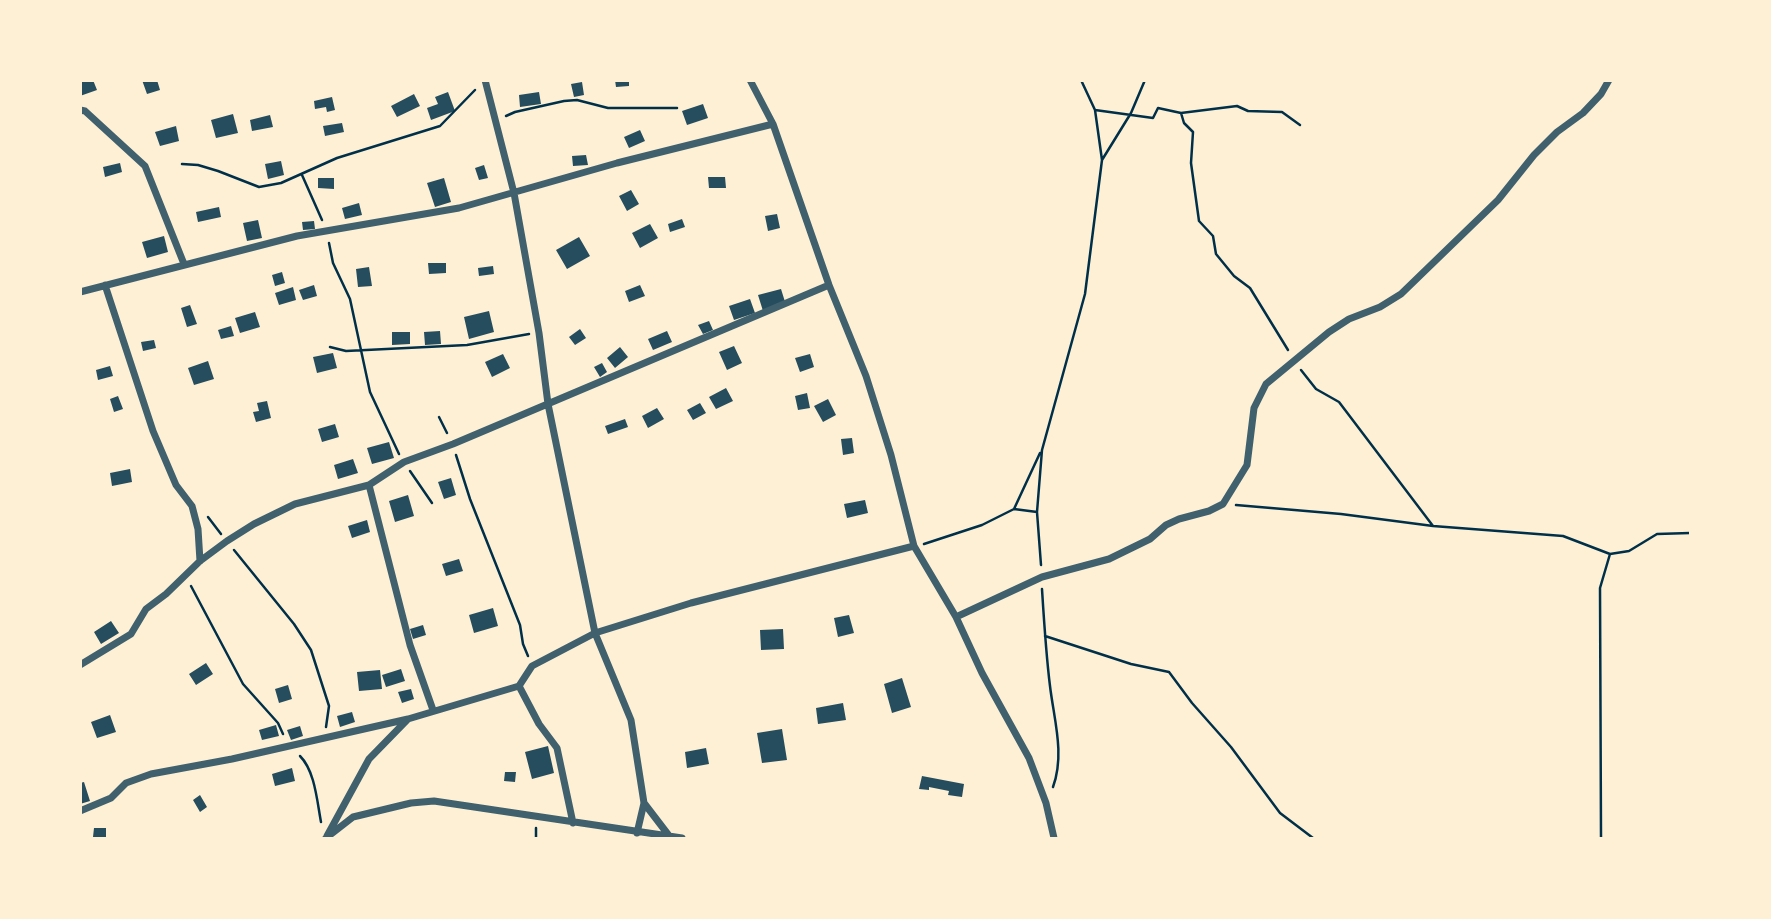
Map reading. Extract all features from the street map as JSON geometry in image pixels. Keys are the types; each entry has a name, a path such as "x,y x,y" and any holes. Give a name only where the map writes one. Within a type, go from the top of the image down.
{"street":[{"path":"485,80 514,193 539,333 548,404 595,633 631,720 644,803 637,833"},
{"path":"750,80 773,124 829,285 866,376 891,455 914,546 956,617 1029,758 1046,803 1054,838"},
{"path":"956,617 1042,577 1109,559 1150,539 1166,525 1223,504 1247,465 1254,408 1266,384 1349,319 1380,307 1401,294 1498,200 1534,155 1557,132 1583,113 1601,94 1609,80"},
{"path":"80,110 85,111 145,166 184,264"},
{"path":"80,292 327,230 459,208 617,163 773,124"},
{"path":"105,285 153,431 176,485 192,506 198,529 200,561"},
{"path":"80,665 131,634 146,608 186,576 200,561 227,541 295,504 369,485 404,462 453,444 829,285"},
{"path":"369,485 410,645 433,710"},
{"path":"80,811 111,798 126,783 151,774 408,719 519,686 532,666 595,633 691,603 914,546"},
{"path":"519,686 539,724 557,748 573,823"},
{"path":"326,838 369,759 408,719"},
{"path":"326,838 354,817 411,803 434,801 682,838"},
{"path":"644,803 670,837"}],"path":[{"path":"1014,509 1042,450 1084,294 1102,160 1095,110 1081,80"},
{"path":"1102,160 1130,113 1145,80"},
{"path":"182,164 198,165 259,187 281,183 337,159 440,126 476,90"},
{"path":"497,121 515,112 564,100 608,107 677,108"},
{"path":"1095,110 1153,118 1158,108 1181,113 1237,106 1248,111 1282,113 1300,125"},
{"path":"1181,113 1184,123 1193,132 1191,163 1199,221 1213,236 1216,254 1264,306 1294,362 1316,389 1339,402 1433,526"},
{"path":"302,175 327,230 333,263 350,299 370,392 404,462 432,503"},
{"path":"330,347 346,351 467,345 539,333"},
{"path":"439,417 453,444 470,499 520,625 523,644 532,666"},
{"path":"1042,450 1037,512 1045,635 1059,740 1057,776 1046,803"},
{"path":"1223,504 1361,516 1433,526 1563,536 1610,554 1629,551 1657,534 1690,533"},
{"path":"914,546 982,525 1014,509 1037,512"},
{"path":"207,516 294,624 311,650 329,706 325,737"},
{"path":"1601,838 1601,588 1610,554"},
{"path":"186,576 243,684 278,723 288,745 306,762 323,827"},
{"path":"1045,635 1131,664 1169,672 1231,747 1280,813 1313,838"}],"building":[{"path":"93,80 97,90 80,96 80,82"},
{"path":"142,80 157,80 160,90 147,94"},
{"path":"615,80 629,80 629,86 616,87"},
{"path":"582,82 584,95 574,97 571,84"},
{"path":"448,92 455,111 431,120 427,108 438,104 435,97"},
{"path":"539,92 541,104 520,107 519,95"},
{"path":"414,94 420,106 397,117 391,106"},
{"path":"332,97 335,110 327,112 326,107 315,109 314,101"},
{"path":"703,104 708,118 687,125 682,111"},
{"path":"233,114 238,133 216,138 211,120"},
{"path":"270,115 273,127 252,131 250,120"},
{"path":"342,123 344,132 325,136 323,126"},
{"path":"176,126 179,141 160,146 155,132"},
{"path":"640,130 645,141 629,148 624,137"},
{"path":"586,155 588,165 573,166 572,156"},
{"path":"281,161 284,175 268,179 265,164"},
{"path":"120,163 122,172 105,177 103,167"},
{"path":"484,165 488,178 479,180 475,168"},
{"path":"708,177 725,177 726,188 709,188"},
{"path":"318,178 334,178 334,189 318,188"},
{"path":"444,178 451,202 435,207 427,183"},
{"path":"631,190 639,204 627,211 619,196"},
{"path":"359,203 362,215 345,219 342,208"},
{"path":"219,207 221,217 198,222 196,212"},
{"path":"777,214 780,228 768,231 765,216"},
{"path":"682,219 685,227 670,232 668,224"},
{"path":"258,220 262,238 247,241 243,223"},
{"path":"314,221 315,229 303,230 302,222"},
{"path":"650,224 658,238 640,248 632,233"},
{"path":"164,236 168,252 147,258 142,242"},
{"path":"579,237 590,256 567,269 556,250"},
{"path":"428,263 446,263 446,273 429,274"},
{"path":"493,266 494,274 479,276 478,268"},
{"path":"369,267 372,286 358,287 356,269"},
{"path":"282,272 285,283 275,286 272,275"},
{"path":"314,285 317,296 303,300 299,290"},
{"path":"640,285 645,296 629,302 625,291"},
{"path":"293,287 296,300 279,305 275,293"},
{"path":"781,289 786,305 763,311 758,295"},
{"path":"750,299 755,313 734,320 729,306"},
{"path":"190,305 197,324 187,327 181,308"},
{"path":"489,311 494,332 469,339 464,317"},
{"path":"255,312 260,327 240,333 235,318"},
{"path":"709,321 713,330 703,334 698,325"},
{"path":"231,326 234,336 221,339 218,330"},
{"path":"580,329 586,338 575,345 569,337"},
{"path":"440,331 441,344 425,345 424,332"},
{"path":"667,331 672,342 653,350 648,339"},
{"path":"392,332 410,332 410,344 392,345"},
{"path":"154,340 156,348 143,351 141,342"},
{"path":"734,346 742,363 727,370 719,352"},
{"path":"620,347 628,357 615,368 607,358"},
{"path":"333,353 337,368 317,373 313,357"},
{"path":"503,354 510,368 492,377 485,362"},
{"path":"810,354 814,367 800,372 795,358"},
{"path":"208,361 214,379 194,385 188,368"},
{"path":"602,363 607,372 600,377 594,367"},
{"path":"110,366 113,376 98,380 96,370"},
{"path":"726,388 733,401 716,409 709,397"},
{"path":"807,393 810,408 798,410 795,396"},
{"path":"118,396 123,409 114,412 110,399"},
{"path":"828,399 836,415 823,422 814,406"},
{"path":"267,401 271,418 256,422 253,412 259,411 257,403"},
{"path":"700,403 706,413 693,420 687,410"},
{"path":"657,408 664,419 648,428 642,416"},
{"path":"625,419 628,427 608,434 605,426"},
{"path":"335,424 339,437 322,442 318,429"},
{"path":"852,438 854,453 843,455 841,439"},
{"path":"389,442 394,458 372,464 367,448"},
{"path":"353,459 358,473 338,479 334,465"},
{"path":"130,469 132,482 112,486 110,473"},
{"path":"451,478 456,495 444,499 438,482"},
{"path":"408,495 414,516 395,522 389,501"},
{"path":"865,500 868,513 847,518 844,504"},
{"path":"367,520 370,532 352,538 348,526"},
{"path":"459,559 463,571 446,576 442,564"},
{"path":"493,608 498,626 474,633 469,615"},
{"path":"849,615 854,633 838,637 834,618"},
{"path":"111,621 119,633 101,644 94,632"},
{"path":"423,625 426,635 413,639 410,629"},
{"path":"783,629 784,649 761,650 760,630"},
{"path":"206,663 213,674 196,685 189,674"},
{"path":"401,669 405,681 386,687 382,675"},
{"path":"380,670 382,689 359,691 357,672"},
{"path":"902,678 911,707 892,713 884,684"},
{"path":"288,685 292,699 279,703 275,689"},
{"path":"411,689 414,699 402,703 398,692"},
{"path":"843,703 846,720 818,724 816,708"},
{"path":"352,712 355,722 340,727 337,716"},
{"path":"110,715 116,732 97,738 91,722"},
{"path":"276,725 279,736 262,740 259,730"},
{"path":"300,726 303,736 291,740 287,730"},
{"path":"782,729 787,760 762,763 757,733"},
{"path":"548,746 554,773 532,779 525,752"},
{"path":"706,748 709,764 687,768 685,752"},
{"path":"292,768 295,781 275,786 272,774"},
{"path":"505,772 516,772 515,782 504,781"},
{"path":"922,776 964,784 962,797 948,795 949,791 929,787 929,790 919,789"},
{"path":"84,782 90,801 80,804 80,783"},
{"path":"200,795 207,807 200,812 193,800"},
{"path":"94,828 106,828 106,838 93,837"}]}
